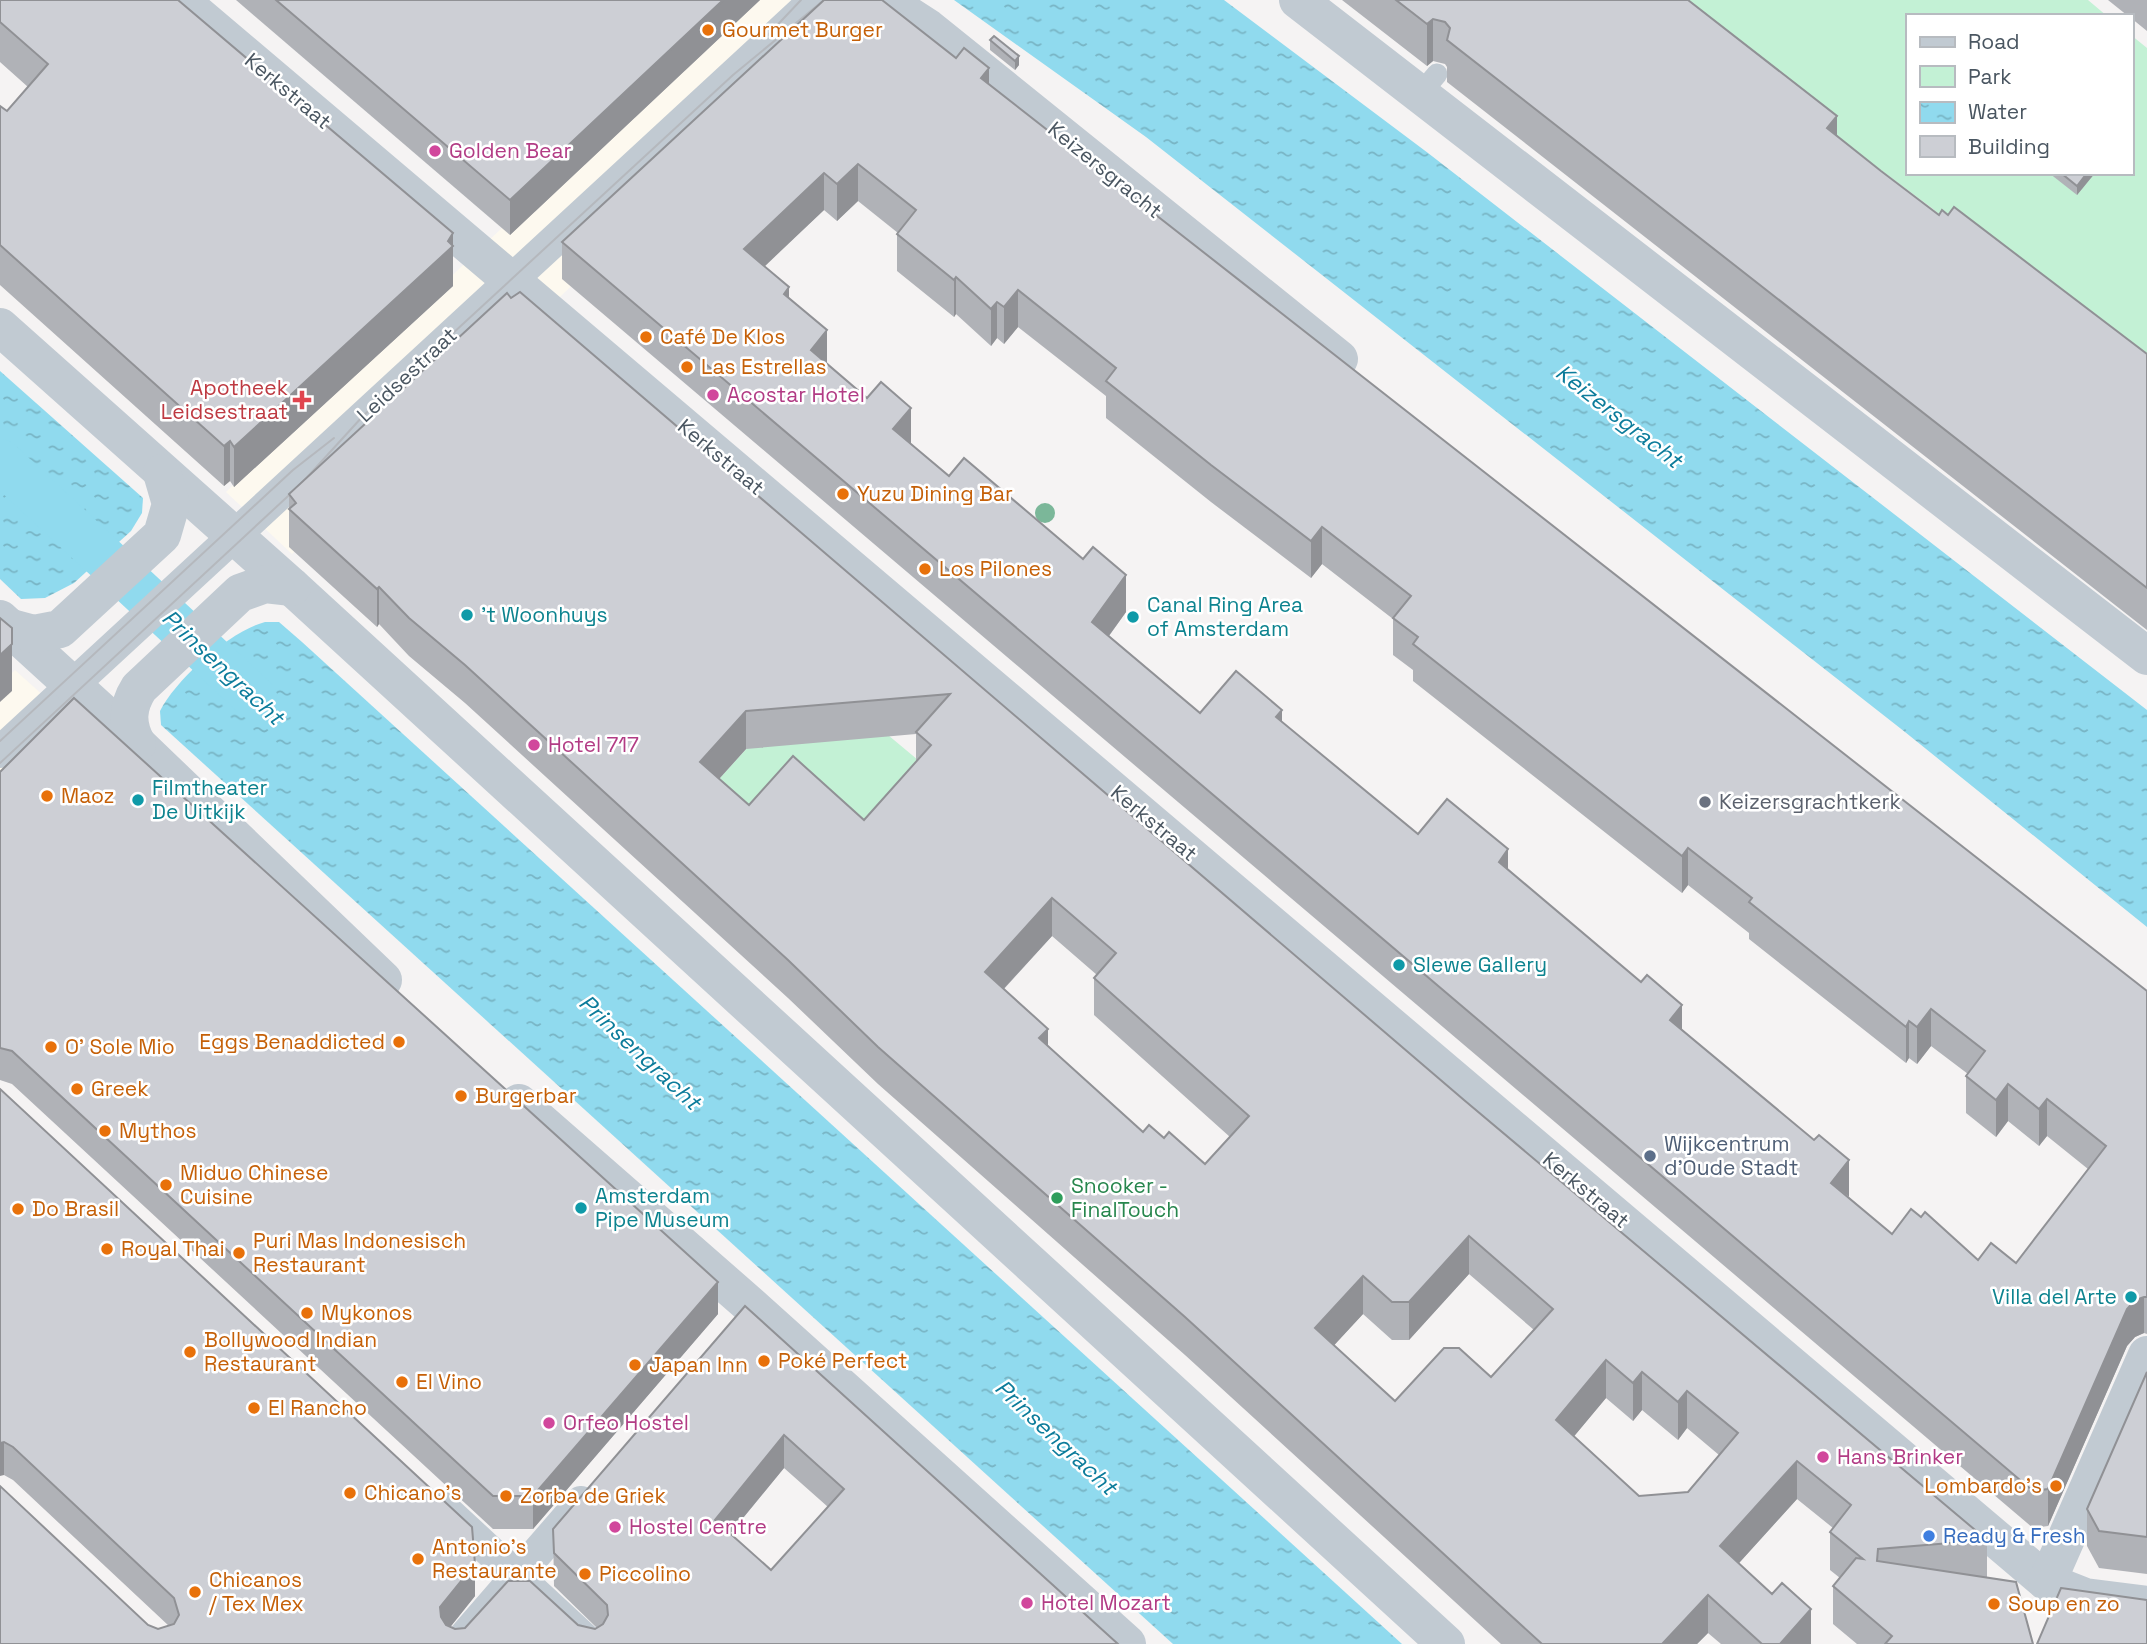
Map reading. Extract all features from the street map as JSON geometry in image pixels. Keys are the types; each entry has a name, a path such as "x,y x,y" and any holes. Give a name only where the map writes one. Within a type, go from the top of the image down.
{"street":[{"name":"Kerkstraat","path":"180,0 2047,1582 2085,1597 2147,1605"},
{"name":"Leidsestraat","path":"0,752 815,0"},
{"name":"Keizersgracht","path":"885,0 921,14 1368,382"},
{"path":"1298,0 1428,84 2147,656"},
{"path":"0,327 292,587 1446,1644"},
{"path":"4,623 25,633 43,634 60,629 75,618 162,535 171,504 162,473"},
{"path":"137,744 129,716 131,701 139,688 226,604 257,586 274,583 292,587"},
{"path":"4,623 137,744 404,1001"},
{"path":"498,1084 741,1315 1127,1644"},
{"path":"2047,1582 2147,1355"},
{"path":"458,1644 598,1482"},
{"path":"416,1483 590,1644"}],"shaded area":[{"path":"740,0 848,0 860,9 292,554 226,492"},
{"path":"15,670 84,732 0,812 0,685"}],"green space":[{"path":"1654,0 2088,0 2105,14 1906,14 1906,175 2133,175 2133,37 2147,48 2147,390 1933,209"},
{"path":"801,689 876,725 918,760 856,867 792,816 696,804"}],"water":[{"path":"954,0 1224,0 1428,153 2147,710 2147,927 1905,732 1146,137"},
{"path":"0,371 143,498 142,513 131,531 74,583 45,598 21,599 0,579"},
{"path":"265,622 279,622 302,642 1402,1644 1173,1644 161,725 160,711 191,671 236,635"}],"building":[{"path":"0,0 178,0 453,233 448,241 453,246 234,447 230,441 224,446 0,245 0,106 7,111 48,64 0,22"},
{"path":"276,0 723,0 510,200"},
{"path":"824,0 882,0 956,58 964,48 989,68 981,78 2147,991 2147,1297 2135,1300 2127,1309 2048,1489 2033,1491 562,242","holes":["858,164 916,210 897,234 954,280 956,277 991,309 997,302 1004,307 1018,290 1116,368 1106,381 1211,465 1311,541 1322,527 1411,596 1393,618 1418,637 1413,644 1682,856 1688,848 1752,898 1749,902 1906,1027 1909,1021 1917,1027 1931,1009 1985,1051 1966,1076 1996,1100 2008,1084 2039,1109 2047,1099 2106,1146 2016,1263 1991,1243 1978,1260 1925,1212 1921,1217 1911,1209 1892,1234 1831,1183 1849,1160 1819,1135 1814,1140 1670,1020 1682,1005 1647,975 1641,982 1499,862 1508,849 1447,799 1418,834 1276,717 1282,710 1236,671 1200,713 1092,622 1126,575 1093,547 1083,559 964,458 949,476 893,429 911,408 881,382 867,398 811,350 827,330 784,294 789,287 744,249 824,173 837,184"]},
{"path":"1396,0 1688,0 1837,116 1827,128 1881,171 1939,215 1942,210 1948,215 1954,207 2147,354 2147,588 1447,40 1450,28 1445,22 1433,19 1427,24"},
{"path":"994,36 1019,56 1015,61 990,40"},
{"path":"2063,175 2085,175 2077,186"},
{"path":"520,292 1464,1100 1987,1540 1878,1549 1877,1561 2016,1582 2033,1644 1885,1644 1892,1636 1833,1586 1856,1558 1863,1559 1830,1532 1851,1505 1797,1461 1720,1546 1772,1594 1782,1583 1811,1609 1780,1644 1762,1644 1708,1595 1664,1644 1542,1644 1185,1317 878,1047 788,960 465,665 409,618 379,587 377,589 289,509 296,503 289,494 507,293 511,298","holes":["950,694 916,732 931,745 864,820 793,756 749,805 700,762 746,711","1052,898 1116,953 1094,978 1249,1116 1205,1164 1169,1132 1164,1138 1149,1125 1143,1132 1039,1038 1048,1029 985,972","1469,1236 1553,1309 1491,1377 1459,1348 1444,1348 1395,1401 1315,1328 1363,1276 1392,1302 1409,1302","1606,1360 1633,1383 1642,1372 1678,1402 1687,1391 1738,1433 1688,1492 1639,1496 1556,1420"]},
{"path":"0,618 12,628 12,644 0,655"},
{"path":"74,698 718,1282 533,1496 493,1496 12,1051 0,1048 0,772"},
{"path":"0,1089 472,1527 475,1564 440,1607 441,1617 446,1625 455,1629 465,1628 508,1581 530,1581 578,1625 595,1629 603,1624 608,1615 607,1605 554,1553 553,1529 745,1306 1118,1644 0,1644 0,1486 148,1625 158,1629 174,1624 179,1615 174,1598 13,1447 4,1442 0,1443","holes":["784,1435 844,1489 771,1570 715,1520"]},
{"path":"2147,1372 2147,1537 2099,1531 2087,1509"},
{"path":"2061,1588 2147,1600 2147,1644 2037,1644"}],"waterway":[{"name":"Prinsengracht","path":"0,461 255,698"}],"tram line":[{"path":"765,38 801,0"},
{"path":"0,763 300,485 363,416 733,75 824,0"},
{"path":"0,741 293,470 334,438"}],"place":[{"name":"Gourmet Burger","path":"708,30"},
{"name":"Golden Bear","path":"435,151"},
{"name":"Café De Klos","path":"646,337"},
{"name":"Las Estrellas","path":"687,367"},
{"name":"Acostar Hotel","path":"713,395"},
{"name":"Apotheek Leidsestraat","path":"302,400"},
{"name":"Yuzu Dining Bar","path":"843,494"},
{"name":"Los Pilones","path":"925,569"},
{"name":"'t Woonhuys","path":"467,615"},
{"name":"Canal Ring Area of Amsterdam","path":"1133,617"},
{"name":"Hotel 717","path":"534,745"},
{"name":"Maoz","path":"47,796"},
{"name":"Filmtheater De Uitkijk","path":"138,800"},
{"name":"Keizersgrachtkerk","path":"1705,802"},
{"name":"Slewe Gallery","path":"1399,965"},
{"name":"Eggs Benaddicted","path":"399,1042"},
{"name":"O' Sole Mio","path":"51,1047"},
{"name":"Greek","path":"77,1089"},
{"name":"Burgerbar","path":"461,1096"},
{"name":"Mythos","path":"105,1131"},
{"name":"Wijkcentrum d'Oude Stadt","path":"1650,1156"},
{"name":"Miduo Chinese Cuisine","path":"166,1185"},
{"name":"Snooker - FinalTouch","path":"1057,1198"},
{"name":"Amsterdam Pipe Museum","path":"581,1208"},
{"name":"Do Brasil","path":"18,1209"},
{"name":"Royal Thai","path":"107,1249"},
{"name":"Puri Mas Indonesisch Restaurant","path":"239,1253"},
{"name":"Villa del Arte","path":"2131,1297"},
{"name":"Mykonos","path":"307,1313"},
{"name":"Bollywood Indian Restaurant","path":"190,1352"},
{"name":"Poké Perfect","path":"764,1361"},
{"name":"Japan Inn","path":"635,1365"},
{"name":"El Vino","path":"402,1382"},
{"name":"El Rancho","path":"254,1408"},
{"name":"Orfeo Hostel","path":"549,1423"},
{"name":"Hans Brinker","path":"1823,1457"},
{"name":"Lombardo's","path":"2056,1486"},
{"name":"Chicano's","path":"350,1493"},
{"name":"Zorba de Griek","path":"506,1496"},
{"name":"Hostel Centre","path":"615,1527"},
{"name":"Ready & Fresh","path":"1929,1536"},
{"name":"Antonio's Restaurante","path":"418,1559"},
{"name":"Piccolino","path":"585,1574"},
{"name":"Chicanos / Tex Mex","path":"195,1592"},
{"name":"Hotel Mozart","path":"1027,1603"},
{"name":"Soup en zo","path":"1994,1604"}]}
